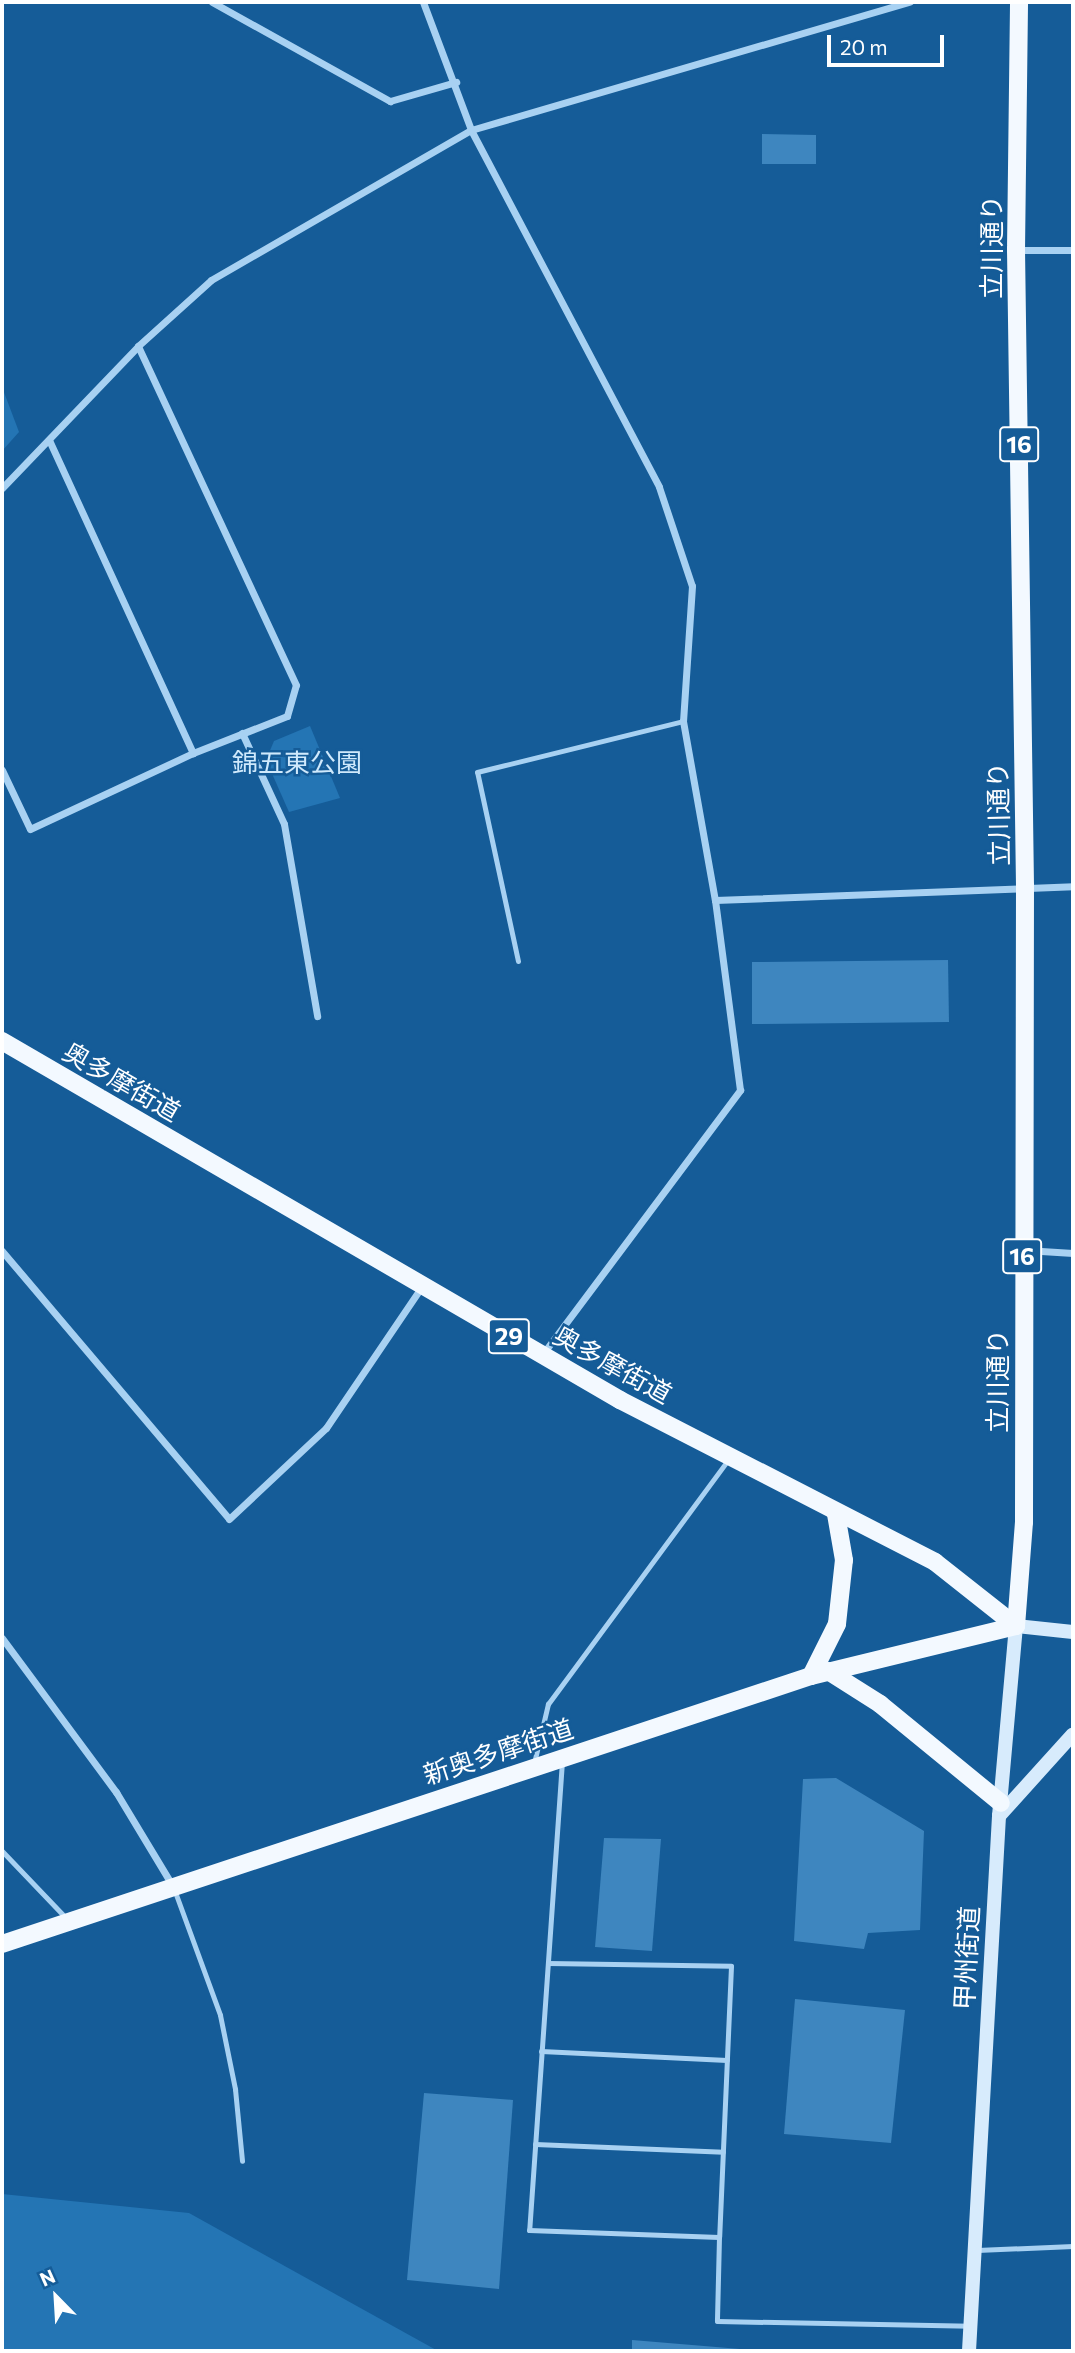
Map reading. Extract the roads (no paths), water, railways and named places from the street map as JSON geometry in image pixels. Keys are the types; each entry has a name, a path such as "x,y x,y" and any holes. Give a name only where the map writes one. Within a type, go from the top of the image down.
{"main road":[{"name":"立川通り","path":"1016,1626 1024,1522 1022,1250 1025,886 1016,250 1019,2"},
{"name":"奥多摩街道","path":"2,1041 542,1355 836,1514 935,1562 1016,1626"},
{"path":"836,1514 844,1560 837,1624 820,1674 880,1704 1000,1810 1073,1734"},
{"path":"1016,1626 1073,1632"},
{"name":"新奥多摩街道","path":"2,1944 820,1674 1016,1626"},
{"name":"甲州街道","path":"969,2351 1000,1810 1016,1626"}],"street":[{"path":"212,2 390,101 456,82"},
{"path":"424,2 456,82 471,130 659,487 692,586 682,721 715,900 740,1090 542,1355"},
{"path":"2,488 138,346 211,280 471,130 909,2"},
{"path":"1016,250 1073,250"},
{"path":"2,770 30,829 193,753 287,716 296,685 138,346"},
{"path":"49,440 193,753"},
{"path":"242,733 284,824 317,1016"},
{"path":"715,900 1073,886"},
{"path":"1022,1250 1073,1253"},
{"path":"2,1251 229,1519 326,1428 422,1285"},
{"path":"2,1638 116,1792 172,1886"}],"lane":[{"path":"518,961 477,772 682,721"},
{"path":"533,1767 548,1704 730,1457"},
{"path":"563,1758 529,2230 719,2237"},
{"path":"2,1851 69,1921"},
{"path":"172,1886 220,2015 243,2161"},
{"path":"548,1963 731,1966 717,2321 970,2326"},
{"path":"541,2051 727,2060"},
{"path":"535,2144 723,2152"},
{"path":"974,2250 1073,2246"}],"park label":[{"name":"錦五東公園","path":"297,762"}]}
